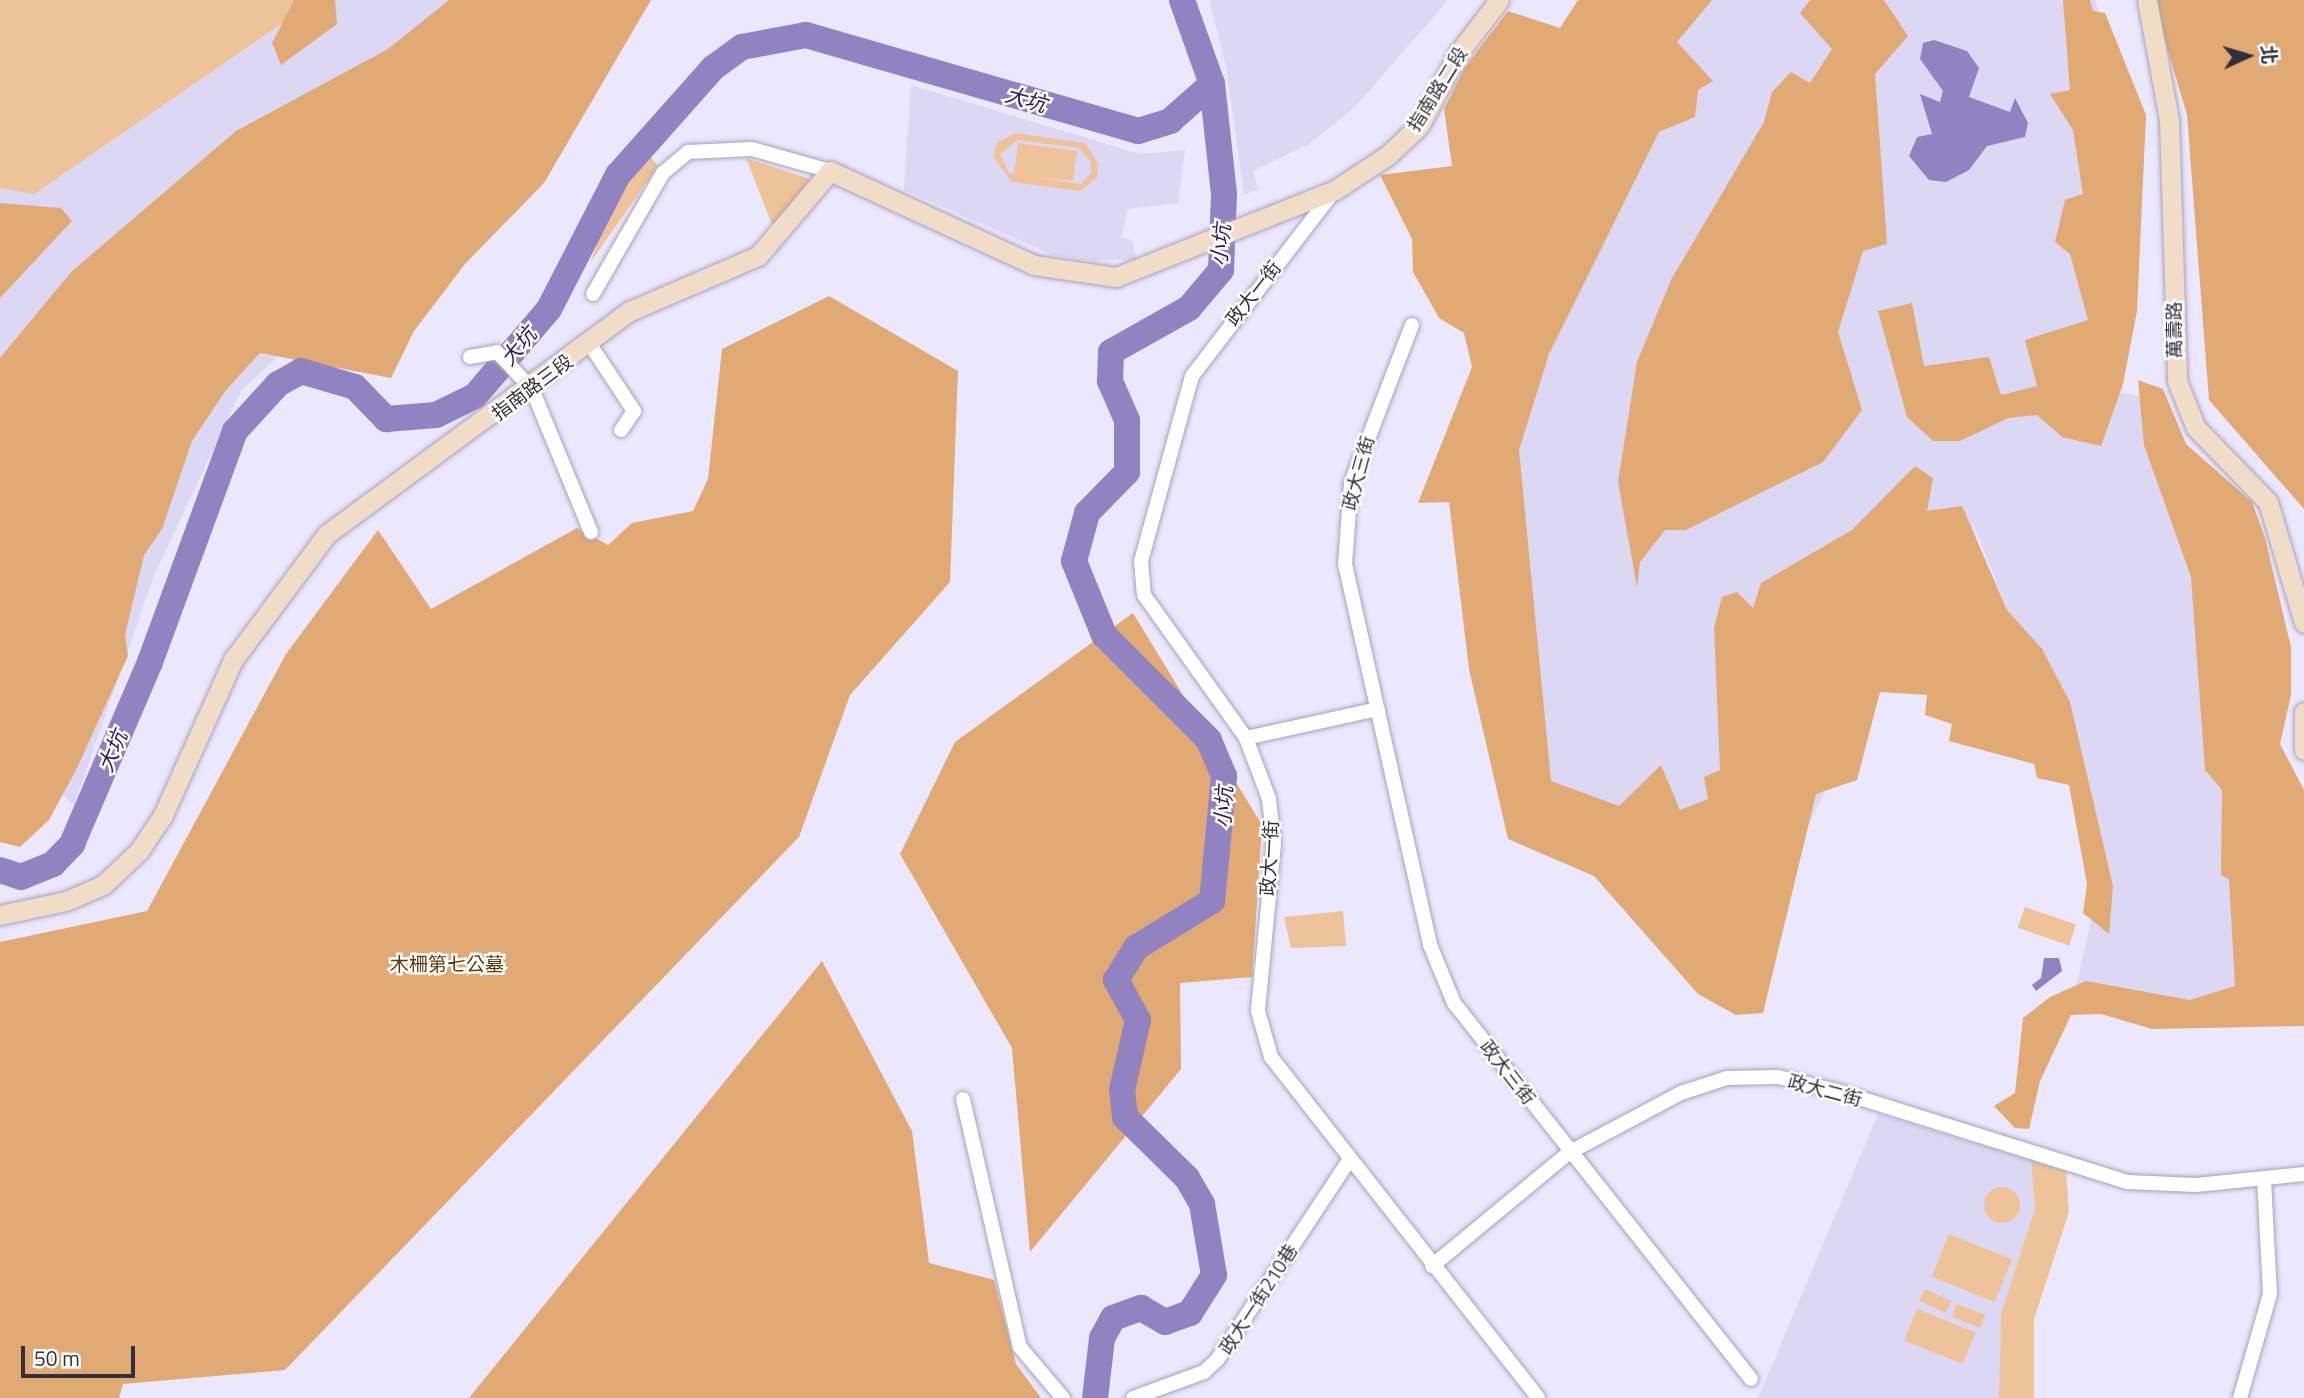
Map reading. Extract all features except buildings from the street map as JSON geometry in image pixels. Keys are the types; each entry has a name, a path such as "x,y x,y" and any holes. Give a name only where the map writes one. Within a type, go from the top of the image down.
{"street":[{"name":"指南路二段","path":"830,171 1053,271 1116,277 1335,190 1419,126 1457,55 1499,0"},
{"name":"萬壽路","path":"2147,0 2169,120 2177,381 2196,428 2268,502 2304,623"},
{"path":"593,294 663,173 688,152 706,146 759,150 830,171"},
{"name":"指南路三段","path":"0,915 66,901 103,885 139,851 163,816 233,660 327,534 525,385 654,298 758,256 830,171"},
{"name":"政大一街","path":"1335,190 1192,376 1141,561 1144,595 1246,738 1273,818 1259,981 1261,1035 1350,1159 1538,1398"},
{"name":"政大三街","path":"1412,325 1363,446 1345,522 1345,564 1438,969 1454,1003 1751,1379"},
{"path":"589,343 634,411 621,430"},
{"path":"470,357 497,352 525,385 591,532"},
{"path":"1246,738 1378,709"},
{"path":"2304,712 2304,750"},
{"name":"政大二街","path":"1433,1266 1570,1152 1681,1093 1754,1076 1837,1091 2127,1182 2196,1185 2304,1174"},
{"path":"963,1099 1020,1347 1063,1398"},
{"name":"政大一街210巷","path":"1133,1398 1204,1372 1217,1360 1350,1159"},
{"path":"2241,1398 2270,1294 2264,1178"}],"shaded area":[{"path":"0,0 551,0 294,341 241,391 155,573 74,805 0,738"},
{"path":"0,0 313,2 34,194 0,188"},
{"path":"1209,0 1448,0 1355,107 1309,144 1253,171 1258,190 1244,194 1226,66"},
{"path":"1642,0 2095,0 2111,53 2113,391 2148,398 2212,654 2246,1011 2074,996 2098,890 2079,792 1971,518 2017,689 1873,689 1733,985 1537,789 1467,411"},
{"path":"1934,40 1967,51 1979,68 1969,97 2010,112 2015,98 2028,123 2025,137 1987,146 1969,170 1946,182 1929,180 1909,156 1917,137 1932,134 1920,94 1940,102 1943,91 1920,59 1923,43"},
{"path":"911,85 1140,154 1185,150 1178,203 1128,209 1121,238 1132,240 1136,259 1093,261 1053,255 904,190"},
{"path":"1015,133 1085,143 1098,163 1097,177 1080,191 1012,182 993,157 997,143","holes":["1018,140 1078,148 1091,161 1091,173 1081,184 1035,177 1073,181 1077,151 1018,143 1014,174 1009,173 1000,154"]},
{"path":"647,152 658,166 590,263 614,198"},
{"path":"746,158 810,179 773,227"},
{"path":"2025,907 2076,925 2069,945 2018,928"},
{"path":"1343,911 1346,946 1291,948 1284,917"},
{"path":"2044,958 2059,958 2062,971 2036,991 2032,985 2041,978"},
{"path":"1878,1114 2031,1161 2035,1208 2001,1314 1999,1398 1758,1398"},
{"path":"2031,1161 2066,1171 2069,1212 2034,1319 2034,1398 1999,1398 2001,1314 2035,1208"},
{"path":"2002,1187 2015,1192 2020,1205 2015,1218 2002,1223 1989,1218 1984,1205 1989,1192"},
{"path":"1949,1234 2012,1259 1995,1302 1932,1277"},
{"path":"1925,1289 1951,1301 1946,1313 1920,1301"},
{"path":"1957,1304 1985,1315 1980,1328 1952,1317"},
{"path":"1917,1309 1975,1333 1963,1364 1904,1341"}],"green space":[{"path":"294,0 335,0 337,24 281,65 272,43"},
{"path":"449,0 651,0 544,183 465,264 414,331 391,378 260,353 226,390 192,441 162,529 144,555 125,635 128,656 77,768 49,820 20,847 0,842 0,358 71,272 236,131 388,49"},
{"path":"1578,0 1712,0 1677,42 1713,81 1698,90 1695,117 1659,132 1549,354 1519,450 1551,781 1619,806 1661,765 1680,810 1708,799 1704,777 1720,770 1714,628 1722,597 1737,592 1753,608 1761,583 1852,530 1915,466 1933,478 1927,511 1962,506 2007,610 2042,649 2070,702 2113,886 2109,934 2083,913 2087,884 2069,785 2037,778 2034,764 1949,741 1952,724 1925,715 1927,695 1880,692 1857,780 1816,794 1763,1013 1736,1015 1698,994 1594,876 1508,839 1469,669 1449,502 1418,503 1472,367 1464,333 1439,318 1413,272 1412,239 1380,175 1452,166 1444,109 1465,67 1508,11 1560,28"},
{"path":"1810,0 1884,0 1908,36 1875,74 1887,244 1863,251 1838,332 1862,410 1823,462 1686,530 1665,530 1640,562 1637,587 1618,482 1637,362 1671,280 1764,122 1772,92 1791,72 1810,83 1832,49 1800,13"},
{"path":"2063,0 2090,0 2093,11 2105,13 2146,115 2137,311 2123,384 2101,446 2062,437 2037,415 2008,418 1960,441 1933,441 1907,417 1878,311 1912,303 1924,366 1989,357 2001,395 2037,386 2025,340 2088,320 2070,254 2055,242 2065,200 2083,194 2073,130 2050,94 2070,90"},
{"path":"2153,0 2304,0 2304,509 2209,400 2187,115"},
{"path":"0,203 61,208 72,221 0,298"},
{"name":"木柵第七公墓","path":"829,296 958,371 950,582 850,695 799,837 285,1370 123,1384 119,1398 0,1398 0,942 147,911 286,654 378,530 431,609 577,528 608,545 632,523 693,511 708,479 722,349"},
{"path":"2138,380 2163,389 2186,444 2252,502 2265,538 2291,647 2291,695 2280,744 2304,790 2304,1026 2152,1029 2101,1014 2071,1015 2040,1081 2029,1129 2015,1128 1994,1106 2015,1093 2023,1018 2050,997 2086,981 2190,1000 2235,986 2229,879 2221,875 2222,790 2205,770 2191,577 2144,445"},
{"path":"1133,613 1262,825 1252,977 1180,983 1181,1069 1030,1252 1012,1048 900,854 955,742"},
{"path":"822,961 912,1131 929,1263 994,1280 1016,1364 1041,1398 469,1398"}],"waterway":[{"name":"小坑","path":"1095,1398 1102,1338 1113,1318 1141,1308 1165,1322 1190,1313 1214,1275 1202,1204 1187,1178 1125,1117 1122,1090 1138,1020 1116,980 1137,947 1212,901 1224,776 1209,740 1104,635 1074,561 1087,513 1127,472 1127,420 1110,381 1111,352 1189,308 1221,270 1224,194 1212,84 1182,0"},
{"name":"大坑","path":"0,870 21,877 53,864 72,844 150,662 235,431 278,384 301,371 355,387 386,419 436,415 475,396 549,309 618,175 713,68 742,47 806,35 1138,131 1170,121 1212,84"}]}
